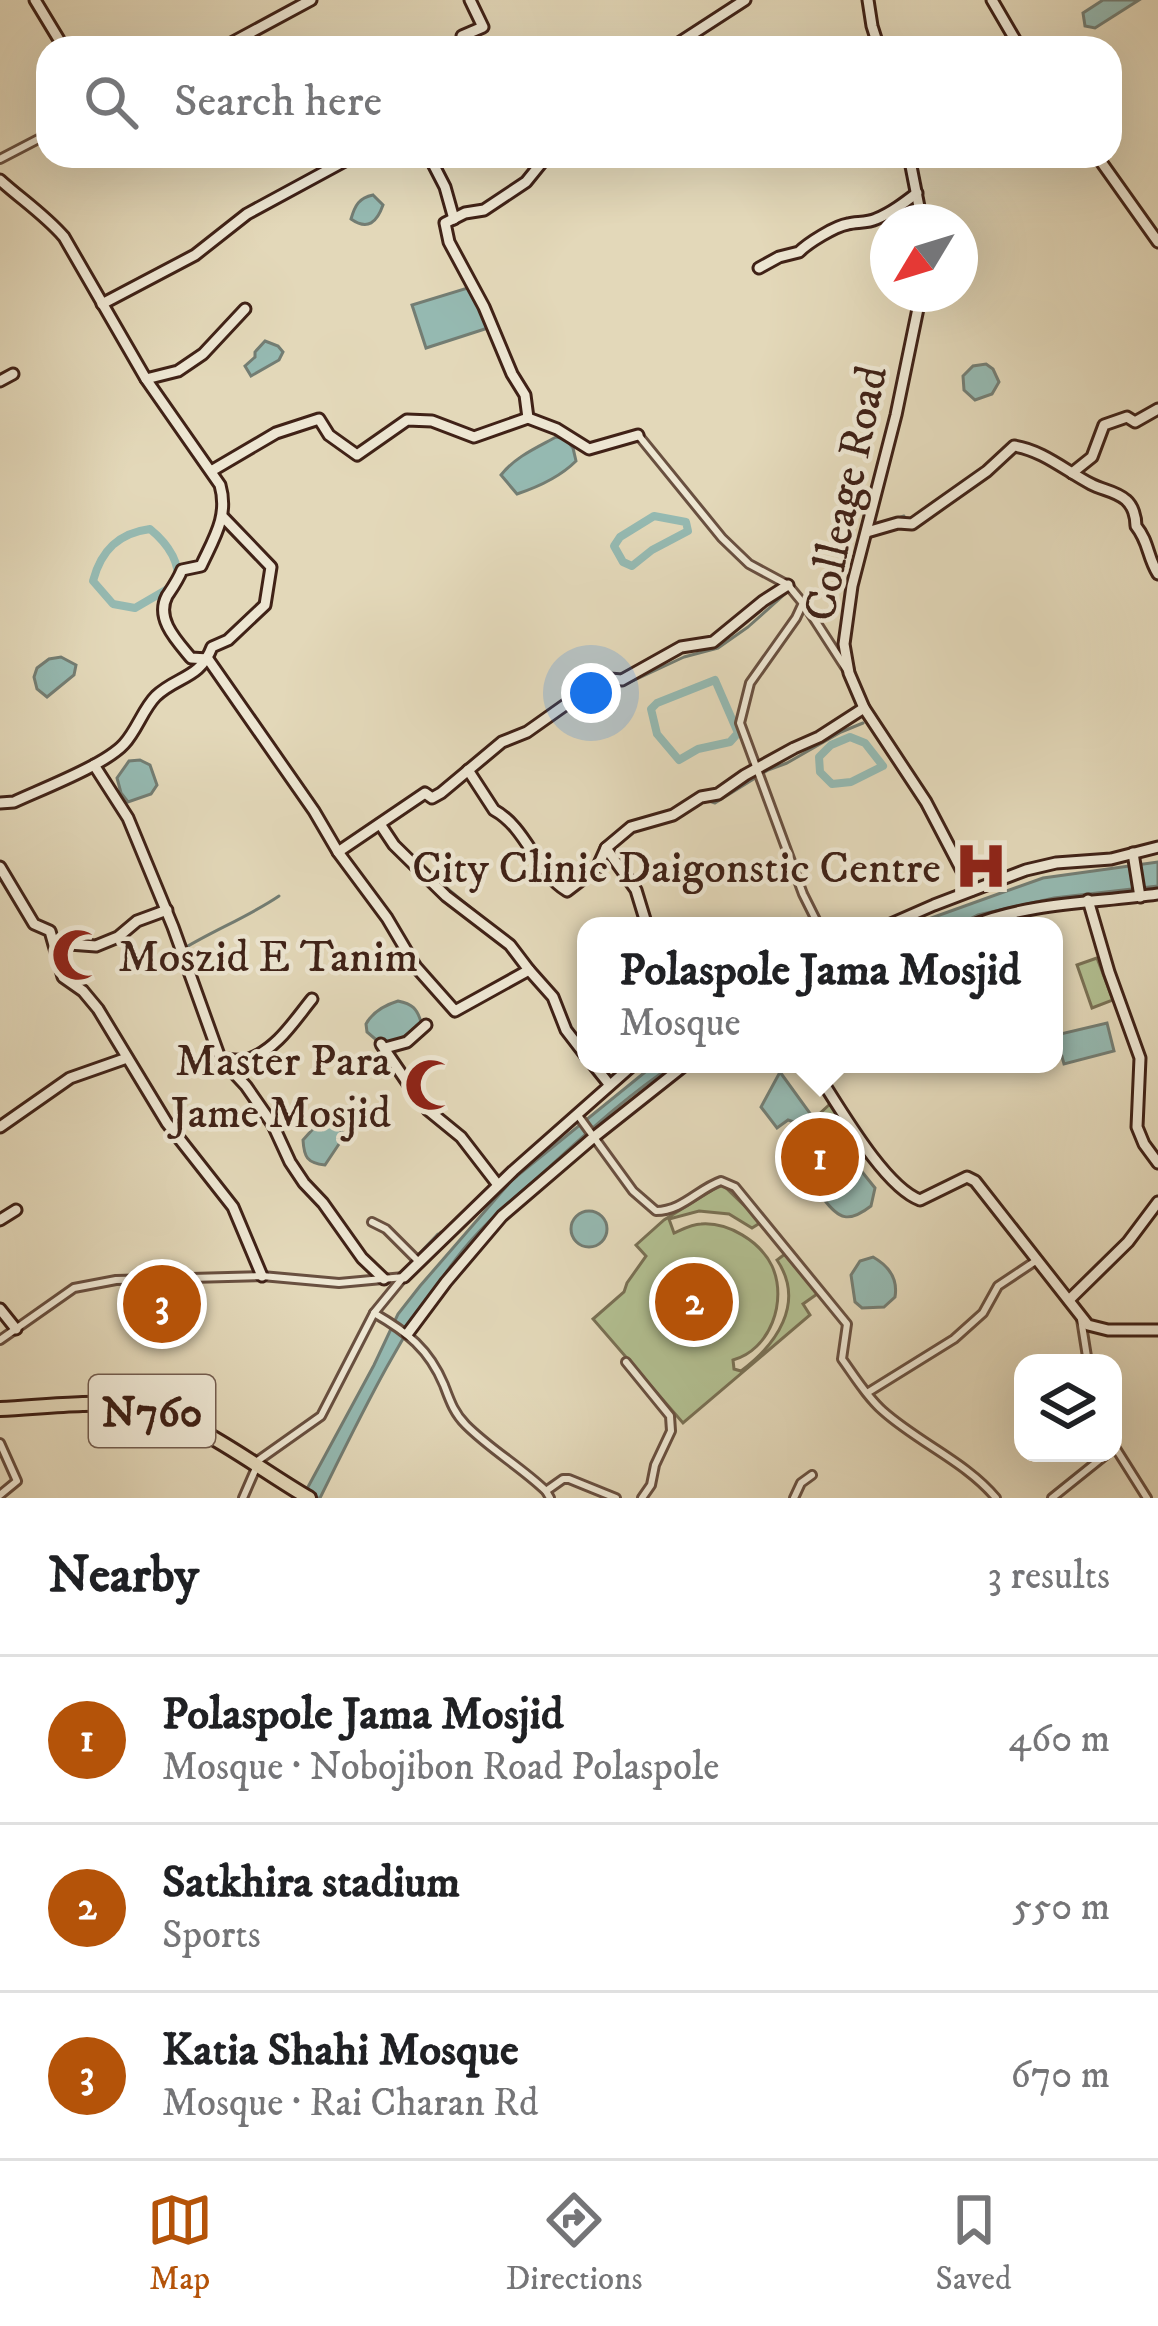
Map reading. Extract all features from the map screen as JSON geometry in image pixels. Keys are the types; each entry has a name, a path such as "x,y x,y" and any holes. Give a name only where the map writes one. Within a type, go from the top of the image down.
{"highway":[{"name":"N760","path":"0,1408 131,1405 184,1423 309,1498"}],"street":[{"path":"35,0 57,36"},
{"path":"245,36 311,0"},
{"path":"462,36 482,27 470,0"},
{"path":"690,36 745,0"},
{"path":"868,0 875,36"},
{"path":"992,0 1013,36"},
{"path":"0,159 36,140"},
{"path":"103,304 195,255 247,214 332,168"},
{"path":"435,168 454,219"},
{"path":"528,418 525,395 449,242 445,223 484,210 526,182 537,168"},
{"path":"912,168 919,204"},
{"path":"1105,168 1158,242"},
{"path":"0,180 64,237 146,379 212,470 224,498 224,518 201,566 182,570 164,600 173,636 191,658 208,659"},
{"path":"759,268 779,256 799,252 832,227 875,220 917,193"},
{"path":"146,379 178,371 203,354 245,310"},
{"name":"Colleage Road","path":"917,312 844,644 849,673 864,708 926,802 972,890"},
{"path":"0,381 13,374"},
{"path":"1072,472 1092,457 1104,425 1127,417 1136,422 1158,409"},
{"path":"212,470 276,433 319,419 329,435 356,455 407,420 432,421 474,437 528,418 589,449 638,435 722,538 749,564 788,585 849,673"},
{"path":"866,532 912,524 1014,446 1028,448 1126,500 1158,574"},
{"path":"0,803 14,802 120,749 156,696 193,675 212,647 228,640 265,605 271,567 224,518"},
{"path":"338,853 425,793 432,798 441,793 502,742 526,732 575,698 610,680 622,680 681,647 713,642 788,585"},
{"path":"803,603 750,683 740,723 814,917"},
{"path":"208,659 416,968 455,1010 529,970"},
{"path":"468,770 494,810 534,851 538,866 567,891 597,868 606,848 631,827 673,815 701,797 718,794 864,708"},
{"path":"105,758 115,772"},
{"path":"94,765 128,818 220,1058 273,1125 304,1183 384,1279"},
{"path":"380,824 394,845 446,896 510,945 553,997 577,1044"},
{"path":"908,917 1026,870 1158,847"},
{"path":"606,848 637,890 644,917"},
{"path":"1133,853 1140,897"},
{"path":"0,867 34,924 50,931 63,977 98,1009 167,1123 233,1207 262,1276"},
{"path":"993,917 1088,900 1158,894"},
{"path":"1088,900 1140,1058 1136,1127 1158,1163"},
{"path":"69,944 96,946 118,937 136,921 166,910"},
{"path":"220,1058 245,1061 259,1053 281,1037 312,999"},
{"path":"426,1024 407,1042 383,1046 428,1110 461,1137 498,1185"},
{"path":"0,1127 70,1078 127,1058"},
{"path":"600,1073 609,1084"},
{"path":"243,1498 255,1464 321,1416 374,1313 404,1277 623,1073"},
{"path":"408,1333 502,1216 675,1073"},
{"path":"818,1073 903,1192 920,1200 967,1177 975,1181 1088,1325 1158,1330"},
{"path":"577,1114 633,1191 656,1211 679,1207 721,1181 734,1187 847,1324 842,1359 867,1393 885,1413 979,1479 997,1498"},
{"path":"1069,1300 1129,1242 1158,1202"},
{"path":"0,1220 16,1210"},
{"path":"372,1222 386,1229 418,1262"},
{"path":"867,1393 961,1334 983,1313 998,1286 1037,1260"},
{"path":"0,1340 74,1288 116,1280 262,1276 339,1283 404,1277"},
{"path":"0,1309 16,1329"},
{"path":"374,1313 408,1333 426,1354 450,1406 466,1425 548,1494 569,1479 616,1498"},
{"path":"1081,1319 1087,1354"},
{"path":"626,1362 670,1415 671,1431 655,1465 652,1485 642,1498"},
{"path":"0,1443 17,1480 0,1495"},
{"path":"1052,1498 1095,1462"},
{"path":"1122,1462 1148,1498"},
{"path":"794,1498 801,1483 812,1475"}],"green space":[{"path":"1097,958 1113,1000 1092,1008 1077,965"},
{"path":"830,1104 841,1115 814,1140 803,1129"},
{"path":"722,1184 759,1220 820,1292 803,1304 810,1315 683,1423 593,1319 624,1292 646,1256 636,1245 664,1220","holes":["699,1211 729,1214 752,1228 760,1223 785,1254 777,1260 789,1292 775,1336 741,1371 734,1369 733,1360 757,1346 772,1322 778,1294 772,1266 760,1249 732,1230 701,1224 674,1233 669,1219"]}],"water":[{"path":"1103,0 1139,0 1095,28 1085,26 1083,13"},
{"path":"373,195 383,205 375,220 362,224 351,219 358,203"},
{"path":"474,286 488,328 426,348 412,305"},
{"path":"265,341 283,352 279,360 251,376 245,366"},
{"path":"986,364 999,382 992,394 975,400 964,390 963,376 973,366"},
{"path":"556,437 566,439 576,461 548,481 517,494 501,475 519,458"},
{"path":"61,657 76,665 74,675 47,697 37,689 37,668"},
{"path":"129,761 150,765 157,785 151,794 128,802 117,778"},
{"path":"1158,862 1158,886 1054,898 974,917 934,917 1043,878"},
{"path":"398,1001 413,1007 421,1022 403,1037 381,1044 367,1032 366,1024 380,1009"},
{"path":"1107,1023 1114,1051 1064,1064 1063,1033"},
{"path":"644,1073 662,1073 593,1127 466,1247 399,1345 320,1498 302,1498 398,1314 512,1180"},
{"path":"781,1073 812,1116 800,1124 788,1120 777,1128 761,1107"},
{"path":"329,1120 343,1133 341,1141 325,1165 310,1161 303,1140 320,1121"},
{"path":"846,1163 859,1168 875,1188 871,1206 850,1217 839,1215 823,1198 830,1177"},
{"path":"589,1211 602,1216 607,1229 602,1242 589,1247 576,1242 571,1229 576,1216"},
{"path":"873,1257 891,1274 895,1297 884,1307 862,1308 855,1302 851,1275 860,1261"}],"waterway":[{"path":"654,516 686,522 688,531 632,566 623,562 614,546 620,537 654,516"},
{"path":"886,522 904,516"},
{"path":"150,529 171,553 178,583 135,608 113,604 93,581 101,560 120,539 150,529"},
{"path":"626,684 684,657 718,648 786,593"},
{"path":"850,635 858,685"},
{"path":"715,680 738,733 730,742 698,749 679,760 657,734 651,709 715,680"},
{"path":"706,800 715,803 768,770 863,723"},
{"path":"877,736 891,758"},
{"path":"850,737 865,743 883,766 851,782 832,784 820,772 819,757 850,737"},
{"path":"916,796 941,840"},
{"path":"426,871 516,945"},
{"path":"183,949 279,896"},
{"path":"844,1107 861,1134"},
{"path":"438,1234 418,1255 441,1232"},
{"path":"412,1334 426,1349"},
{"path":"492,1444 536,1478"},
{"path":"575,1478 611,1493"}],"place":[{"name":"City Clinic Daigonstic Centre","path":"981,866"},
{"name":"Moszid E Tanim","path":"78,955"},
{"name":"Master Para Jame Mosjid","path":"431,1085"},
{"name":"Polaspole Jama Mosjid","path":"820,1157"},
{"name":"Satkhira stadium","path":"694,1302"},
{"name":"Katia Shahi Mosque","path":"162,1304"}]}
